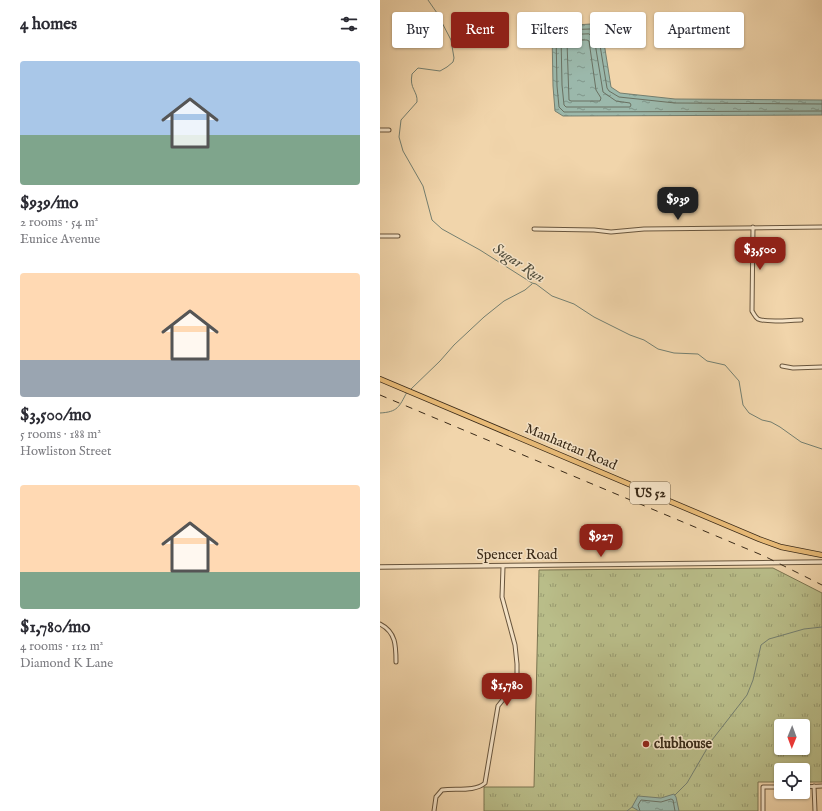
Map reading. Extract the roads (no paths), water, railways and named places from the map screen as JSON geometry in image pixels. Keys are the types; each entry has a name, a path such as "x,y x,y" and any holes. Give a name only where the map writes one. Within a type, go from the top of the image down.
{"main road":[{"name":"Manhattan Road","path":"380,379 759,539 781,546 822,555"}],"street":[{"path":"380,130 389,130"},
{"path":"753,227 752,311 756,318 766,321 801,320"},
{"path":"534,229 594,230 611,232 644,229 822,227"},
{"path":"380,236 398,236"},
{"path":"782,366 793,368 822,367"},
{"name":"Spencer Road","path":"380,567 503,567 822,562"},
{"path":"434,811 436,797 442,790 451,788 475,789 480,788 485,783 498,706 513,687 516,678 517,664 515,645 502,597 503,567"},
{"path":"380,624 387,628 394,638 396,644 396,662"},
{"path":"810,786 822,786"},
{"path":"814,786 815,811"},
{"path":"762,811 763,787 774,787"}],"water":[{"path":"590,24 590,48 605,48 611,87 620,93 675,99 822,100 822,115 563,116 555,111 552,48 582,48 582,25"},
{"path":"674,794 679,811 639,811 632,807 638,796 661,798"}],"waterway":[{"name":"Sugar Run","path":"428,0 437,13 451,40 454,58 453,62 440,71 418,68 412,74 411,79 417,102 401,120 399,137 403,151 423,186 432,220 442,229 536,284 552,296 574,304 594,317 630,335 644,340 658,349 674,353 698,354 707,361 725,365 739,381 743,405 749,413 780,427 801,442 822,449"},
{"path":"410,390 484,317 504,301 525,290 532,284"},
{"path":"380,413 397,408 407,392"},
{"path":"675,795 687,783 712,740 747,695 753,680 761,645 769,639 804,629 822,627"},
{"path":"627,811 632,807"}],"railway":[{"path":"380,395 764,556 822,585"}],"place":[{"name":"clubhouse","path":"646,744"}]}
